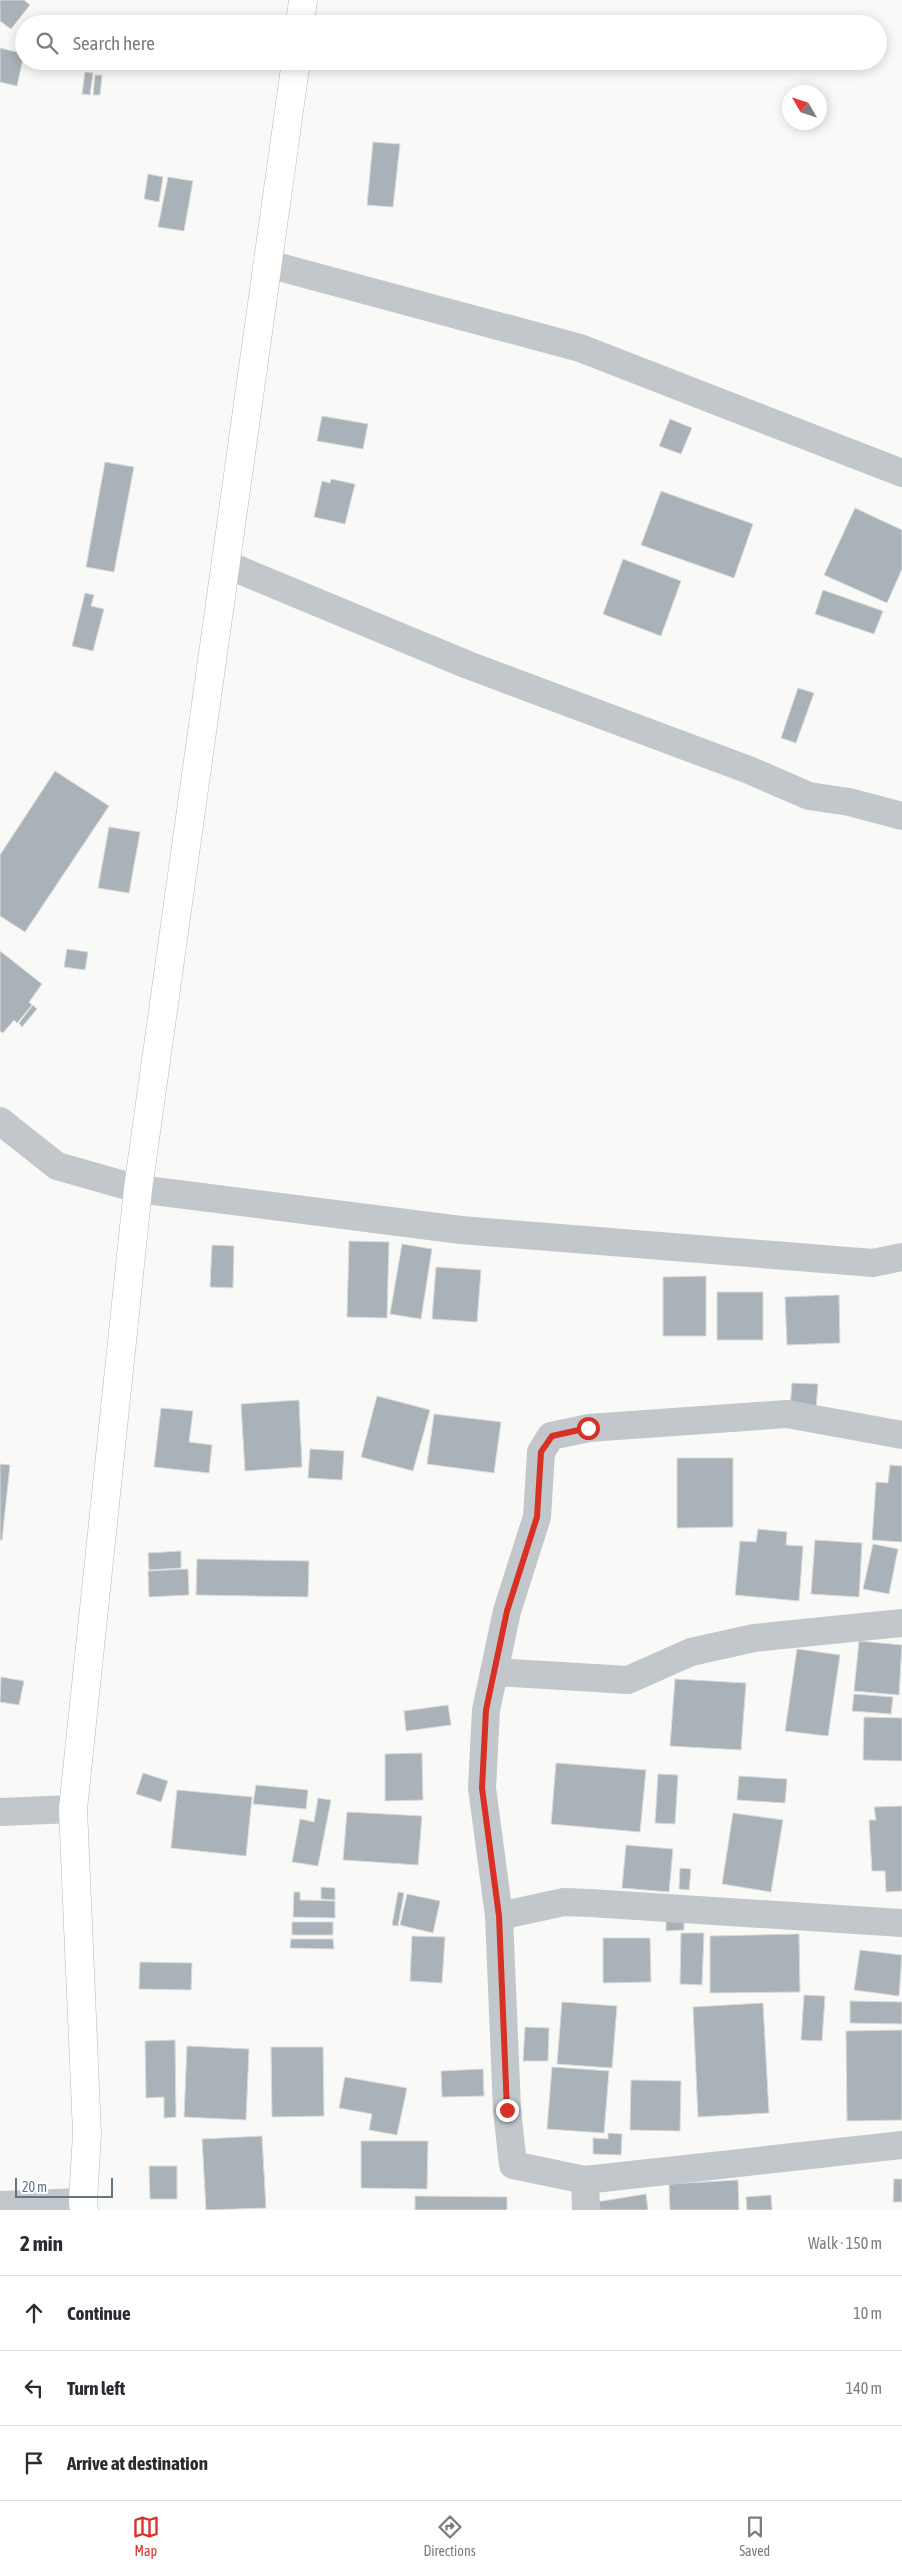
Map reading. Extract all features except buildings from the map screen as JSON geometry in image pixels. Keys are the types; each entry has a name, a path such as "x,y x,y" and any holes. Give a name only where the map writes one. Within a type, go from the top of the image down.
{"main road":[{"path":"301,15 303,0"},
{"path":"83,2206 87,2133 73,1809 138,1189 295,70"}],"street":[{"path":"268,264 580,348 902,473"},
{"path":"225,564 468,665 749,770 809,796 849,802 902,816"},
{"path":"0,1121 57,1166 138,1189 461,1230 873,1263 902,1257"},
{"path":"902,1435 787,1414 588,1428 552,1436 541,1452 537,1517 507,1611 486,1710 482,1788 499,1916 507,2110 513,2165 585,2180 902,2145"},
{"path":"494,1672 628,1680 690,1652 754,1638 902,1623"},
{"path":"0,1812 73,1809"},
{"path":"499,1916 564,1902 902,1923"},
{"path":"585,2180 586,2210"},
{"path":"0,2205 83,2206"}],"route":[{"path":"507,2110 499,1916 482,1788 486,1710 507,1611 537,1517 541,1452 552,1436 588,1428"}]}
